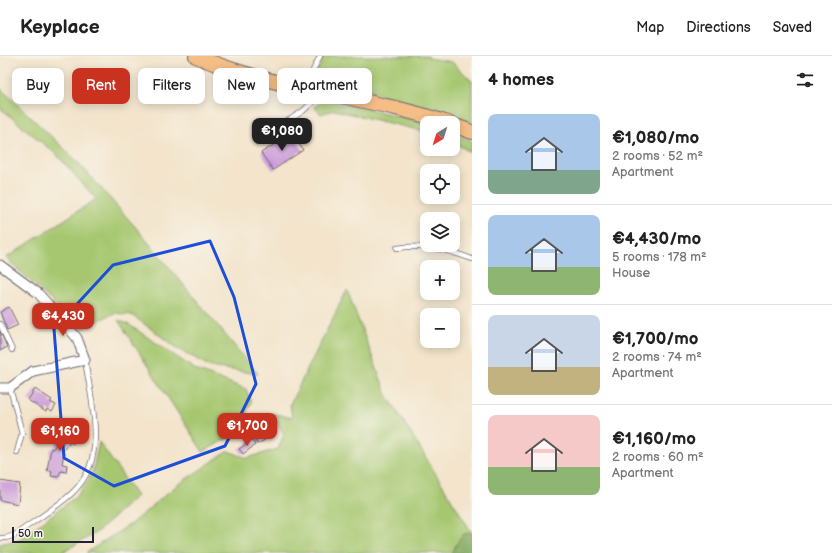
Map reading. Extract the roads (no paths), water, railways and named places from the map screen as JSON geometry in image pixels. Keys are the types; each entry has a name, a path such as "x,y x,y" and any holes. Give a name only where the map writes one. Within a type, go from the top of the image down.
{"main road":[{"path":"196,56 225,68 277,82"},
{"path":"372,103 417,112 428,116"},
{"path":"460,128 472,132"}],"street":[{"path":"0,265 38,293 77,338 85,360 33,371 10,388 0,388"}],"lane":[{"path":"315,68 320,56"},
{"path":"258,141 303,111 310,104"},
{"path":"397,248 416,246 452,252 472,259"},
{"path":"0,324 12,350"},
{"path":"0,538 15,535 76,490 86,476 93,454 96,432 85,360"},
{"path":"10,388 22,433 17,452"}]}
